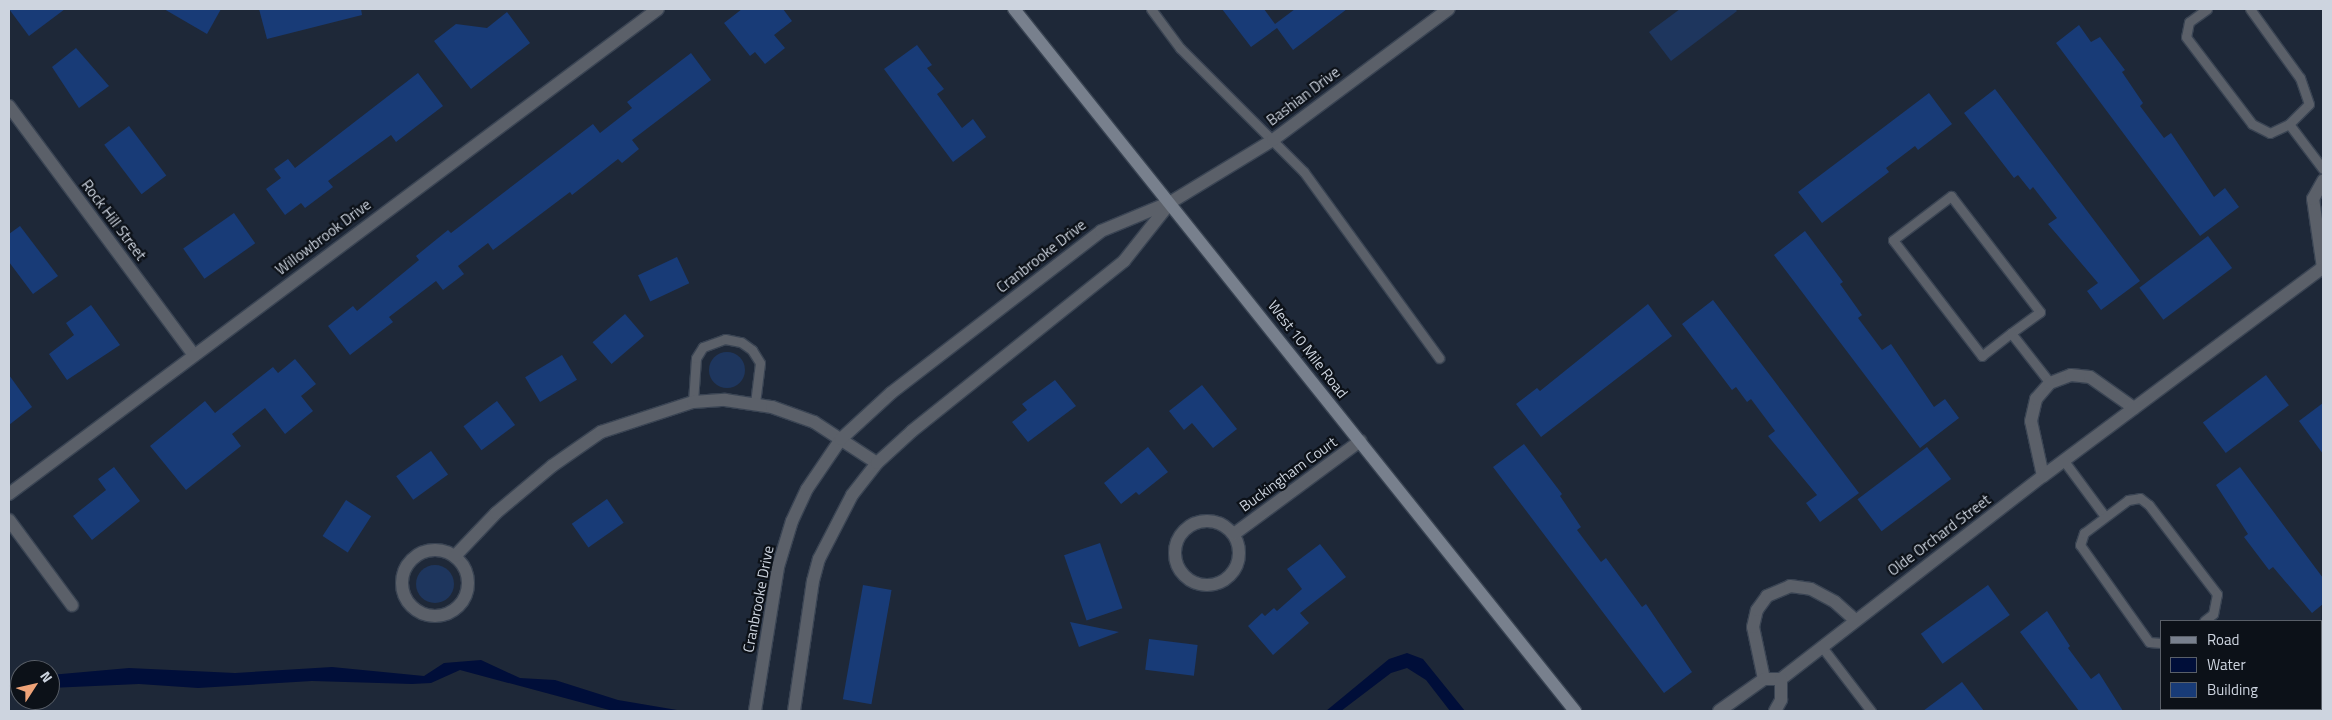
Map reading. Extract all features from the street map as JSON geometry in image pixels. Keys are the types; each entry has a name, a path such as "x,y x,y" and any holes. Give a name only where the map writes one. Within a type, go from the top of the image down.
{"main road":[{"name":"West 10 Mile Road","path":"1014,9 1172,202 1576,711"}],"street":[{"name":"Willowbrook Drive","path":"9,494 193,354 658,9"},
{"name":"Bashian Drive","path":"1172,202 1273,140 1449,9"},
{"name":"Rock Hill Street","path":"9,106 193,354"},
{"name":"Olde Orchard Street","path":"1781,678 2043,476 2323,268 2313,199 2323,181"},
{"name":"Cranbrooke Drive","path":"755,711 778,567 792,521 807,489 841,439 891,393 1101,230 1172,202"},
{"path":"794,711 819,560 852,495 877,463 1124,261 1172,202"},
{"path":"2043,476 2031,421 2036,398 2050,383 2070,375 2090,377 2134,408"},
{"path":"455,556 538,478 601,432 693,402 755,403 814,422 877,463"},
{"name":"Buckingham Court","path":"1234,534 1360,441"},
{"path":"9,520 72,605"},
{"name":"Buckingham Court","path":"1213,520 1234,534 1240,558 1226,580 1201,585 1180,571 1175,546 1188,526 1213,520"},
{"path":"430,550 455,556 468,578 462,603 440,617 415,610 402,588 408,563 430,550"},
{"path":"1764,679 1753,627 1757,610 1767,596 1790,586 1811,589 1835,602 1855,620"},
{"path":"1719,711 1764,679 1781,678 1780,700 1775,711"}],"lane":[{"path":"1151,9 1180,48 1304,172 1439,358"},
{"path":"2207,9 2189,22 2186,38 2252,124 2270,133 2290,124 2309,104 2300,78 2250,9"},
{"path":"2290,124 2323,169"},
{"path":"1951,196 2040,312 2011,334 1982,356 1894,240 1951,196"},
{"path":"2011,334 2050,383"},
{"path":"693,402 696,358 703,347 725,339 746,346 760,364 755,403"},
{"path":"2064,461 2104,514"},
{"path":"2160,643 2149,642 2084,555 2080,545 2084,533 2104,514 2128,500 2140,498 2149,505 2217,594 2213,614 2205,620"},
{"path":"1822,647 1871,711"}],"shaded area":[{"path":"1680,9 1735,9 1737,11 1671,61 1649,32"},
{"path":"727,352 734,353 740,357 744,363 744,377 740,383 734,387 727,388 720,387 714,383 710,377 709,370 710,363 714,357 720,353"},
{"path":"435,565 449,570 454,584 449,598 435,603 421,598 416,584 421,570"}],"water":[{"path":"1407,653 1423,659 1465,711 1450,711 1426,680 1407,668 1391,673 1341,711 1326,711 1389,659"},
{"path":"481,660 520,678 555,680 618,700 683,711 613,711 460,670 431,683 412,684 312,681 198,688 139,684 60,688 60,674 129,668 235,673 332,667 424,676 444,663"}],"building":[{"path":"9,9 65,9 29,36"},
{"path":"164,9 221,9 207,34"},
{"path":"259,9 361,9 362,15 267,39"},
{"path":"742,9 783,9 792,21 774,35 785,48 765,64 755,52 750,56 724,23"},
{"path":"1222,9 1264,9 1275,24 1295,9 1347,9 1293,50 1277,28 1251,47"},
{"path":"507,12 530,43 471,89 434,41 456,24 487,28"},
{"path":"2079,25 2091,42 2100,37 2125,70 2122,72 2143,103 2140,106 2164,138 2171,133 2214,197 2225,188 2239,207 2200,236 2056,43"},
{"path":"917,45 932,65 927,68 944,89 937,94 962,128 973,119 986,137 953,162 884,69"},
{"path":"76,48 109,86 79,108 52,67"},
{"path":"691,53 711,80 632,140 639,149 622,163 618,159 572,195 570,192 493,250 488,243 458,266 464,274 443,290 436,281 389,317 393,322 350,355 328,326 353,306 357,311 419,260 416,256 448,230 451,233 593,124 600,133 632,108 627,102"},
{"path":"418,73 443,106 396,142 391,135 328,181 333,187 305,208 301,203 285,215 266,189 281,178 274,169 288,159 295,168"},
{"path":"1995,89 2140,281 2101,310 2087,291 2098,283 2048,224 2057,218 2033,187 2030,190 2018,175 2014,178 1964,113"},
{"path":"1929,93 1952,124 1918,150 1915,146 1886,168 1889,172 1822,223 1798,192"},
{"path":"129,126 166,176 142,194 104,145"},
{"path":"234,213 255,243 204,279 183,249"},
{"path":"20,226 58,276 33,294 9,262 9,234"},
{"path":"1805,231 1843,282 1840,284 1862,315 1858,318 1882,350 1891,344 1934,407 1945,399 1959,418 1920,448 1774,255"},
{"path":"2208,236 2232,268 2163,320 2139,288"},
{"path":"677,257 689,283 650,301 638,275"},
{"path":"1713,300 1859,493 1820,522 1806,503 1817,495 1768,436 1775,431 1751,399 1747,402 1736,387 1732,390 1682,324"},
{"path":"1648,304 1672,336 1541,437 1516,404 1537,388 1540,391"},
{"path":"91,305 120,345 67,380 49,354 74,335 66,323"},
{"path":"625,314 644,336 612,364 593,342"},
{"path":"562,355 577,380 540,402 525,377"},
{"path":"295,359 316,384 301,396 313,411 285,434 265,408 232,434 241,446 186,490 150,446 205,401 215,413 273,367 278,373"},
{"path":"9,375 32,407 9,425"},
{"path":"2266,375 2289,405 2226,453 2203,423"},
{"path":"1055,380 1076,406 1028,442 1012,422 1027,410 1022,404"},
{"path":"1202,385 1237,429 1213,448 1192,423 1184,430 1169,411"},
{"path":"497,401 515,425 482,450 463,426"},
{"path":"2323,403 2323,454 2299,421"},
{"path":"1524,444 1562,494 1560,496 1581,527 1577,530 1601,562 1606,558 1642,607 1646,604 1692,672 1664,693 1493,467"},
{"path":"1148,447 1168,472 1139,495 1136,492 1121,504 1104,483"},
{"path":"1927,447 1951,479 1882,531 1858,499"},
{"path":"431,451 448,474 413,500 396,476"},
{"path":"114,467 140,501 92,540 73,516 106,490 98,479"},
{"path":"2240,467 2323,578 2323,604 2312,613 2273,567 2269,570 2244,537 2248,534 2216,485"},
{"path":"607,499 624,523 588,547 572,524"},
{"path":"346,500 371,516 348,552 323,536"},
{"path":"1100,543 1122,608 1087,621 1064,555"},
{"path":"1320,544 1346,577 1300,613 1309,623 1273,655 1248,626 1262,613 1265,616 1274,608 1277,611 1302,589 1287,569"},
{"path":"863,585 892,590 871,704 843,699"},
{"path":"1988,585 2010,615 1943,664 1921,634"},
{"path":"2047,611 2070,646 2068,648 2091,679 2099,673 2123,711 2079,711 2020,632"},
{"path":"1070,622 1119,632 1079,647"},
{"path":"1149,639 1198,645 1194,676 1145,670"},
{"path":"1962,682 1984,711 1923,711"}]}
